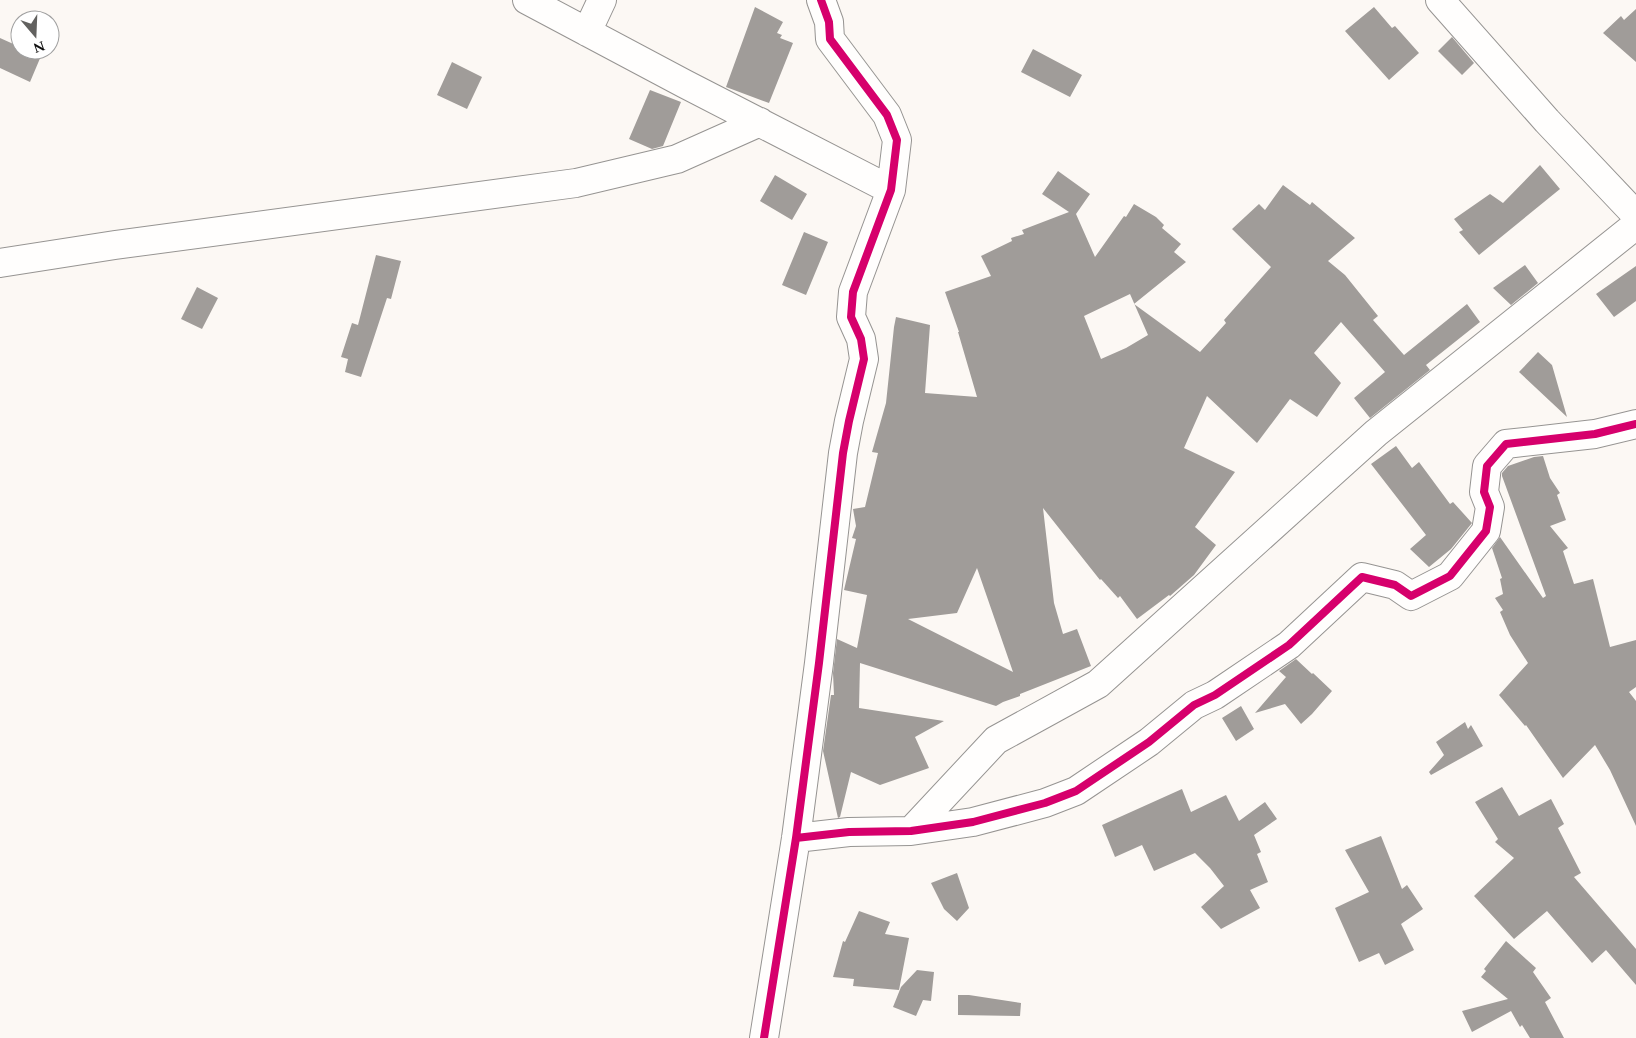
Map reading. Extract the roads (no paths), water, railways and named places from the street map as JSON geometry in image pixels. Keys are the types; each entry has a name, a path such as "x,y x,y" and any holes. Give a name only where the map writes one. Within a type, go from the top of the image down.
{"street":[{"path":"527,0 891,190"},
{"path":"587,32 602,0"},
{"path":"764,1038 796,838 819,663 843,453 864,359 861,339 851,317 853,292 891,190 897,140 887,115 830,39 829,22 821,0"},
{"path":"1440,0 1547,121 1636,215"},
{"path":"0,263 124,244 576,183 678,159 760,122"},
{"path":"911,831 996,740 1098,684 1376,433 1636,225"},
{"path":"796,838 849,832 911,831 973,822 1045,802 1076,791 1149,742 1194,705 1215,695 1289,645 1362,577 1395,585 1412,596 1450,576 1486,531 1490,506 1484,492 1487,466 1506,444 1595,434 1636,424"}]}
